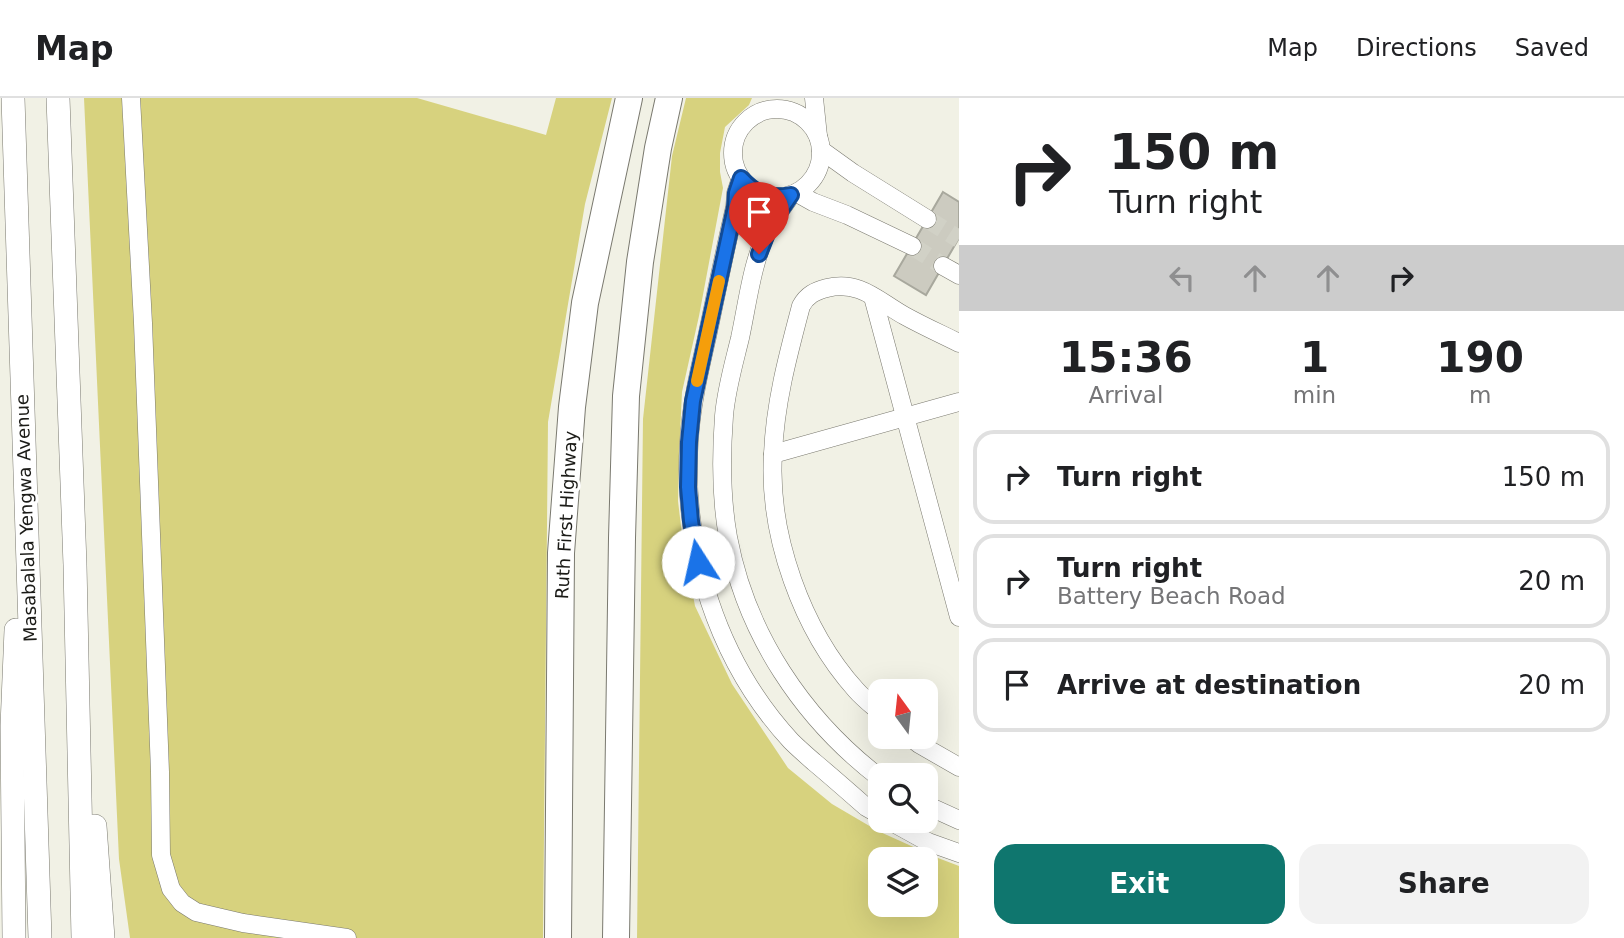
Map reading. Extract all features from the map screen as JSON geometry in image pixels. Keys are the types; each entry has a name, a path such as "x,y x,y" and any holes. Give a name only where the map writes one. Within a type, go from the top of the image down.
{"highway":[{"name":"Ruth First Highway","path":"558,938 561,553 572,407 585,303 629,98"},
{"path":"616,938 626,396 640,262 658,148 669,98"}],"main road":[{"name":"Masabalala Yengwa Avenue","path":"12,98 40,938"},
{"path":"58,98 75,565 83,938"},
{"path":"15,938 12,726 23,439"},
{"path":"75,565 103,938"}],"street":[{"path":"131,98 142,309 162,855 171,889 182,903 196,912 243,923 347,938"},
{"path":"763,98 751,118 741,128 733,153 735,166 750,188 763,195 777,197 794,194 847,215 912,246"},
{"path":"814,98 820,145 819,167 810,182 794,194 770,226 759,254 724,414 723,500 728,538 742,590 763,642 811,713 844,749 868,768"},
{"path":"751,118 763,112 777,110 790,111 803,118 813,128 820,145 853,173 927,219"},
{"path":"741,178 693,401 688,487 698,562 725,644 763,707 791,741 868,808"},
{"path":"943,266 959,275"},
{"path":"868,702 838,667 811,624 799,598 780,536 773,483 773,454 774,429 786,364 805,299 812,293 839,285 860,289 904,316 959,343"},
{"path":"873,297 959,617"},
{"path":"773,454 959,402"},
{"path":"928,749 959,767"},
{"path":"938,810 959,820"},
{"path":"912,833 959,853"}],"shaded area":[{"path":"84,98 417,98 546,135 556,98 612,98 585,204 548,422 543,938 130,938 119,859"},
{"path":"686,98 752,98 749,105 725,127 720,153 723,188 682,392 678,501 695,606 732,684 788,768 832,804 868,825 868,833 882,833 914,847 868,847 868,917 938,917 938,858 959,866 959,938 637,938 643,419 672,156"}],"building":[{"path":"943,192 959,202 959,238 926,295 894,276"}],"tunnel":[{"path":"927,219 959,239"},
{"path":"912,246 943,266"}],"slow traffic":[{"path":"697,381 719,281"}],"route":[{"path":"698,562 688,487 693,401 741,178 750,188 763,195 791,195 770,226 759,254"}]}
